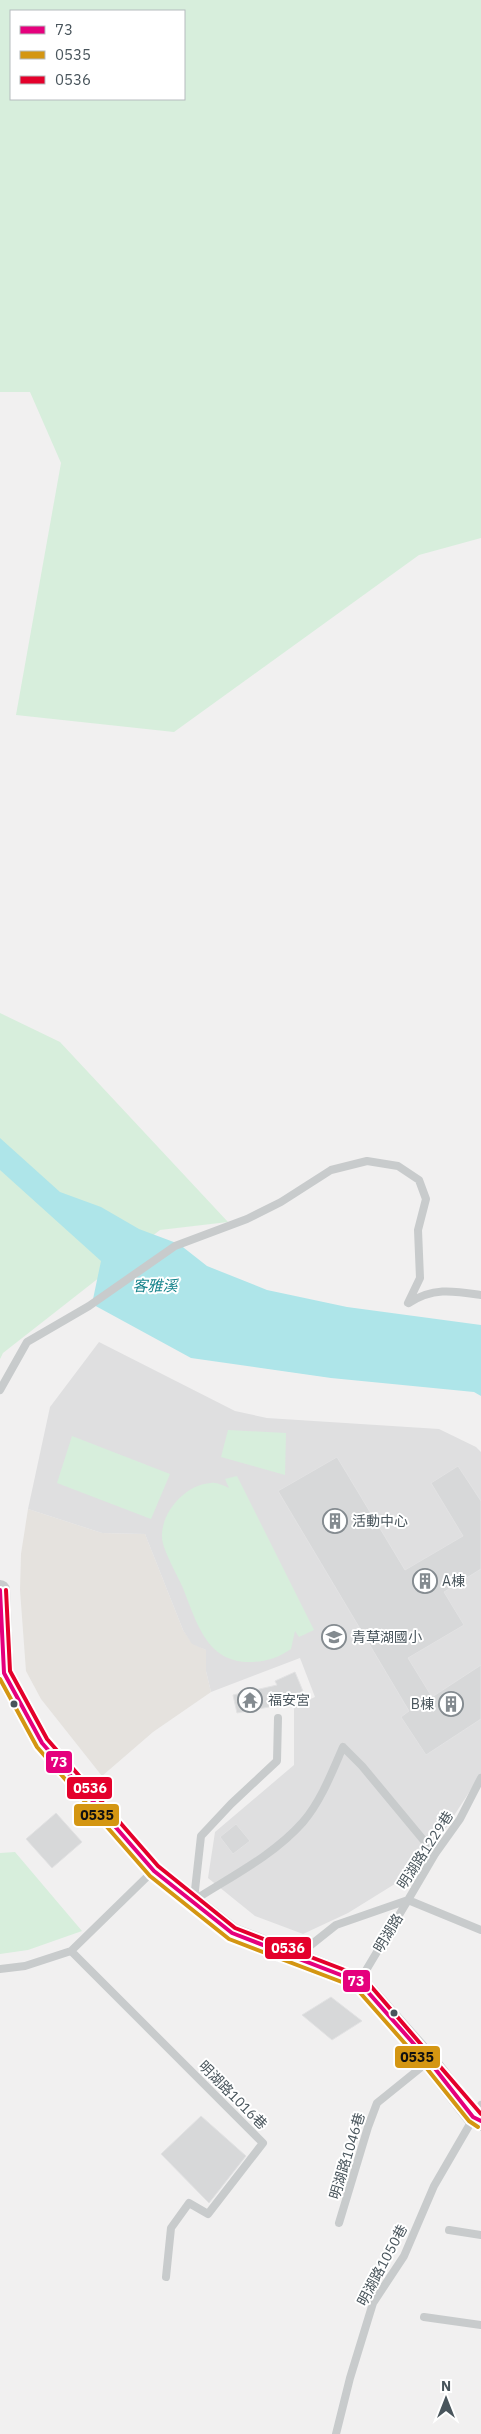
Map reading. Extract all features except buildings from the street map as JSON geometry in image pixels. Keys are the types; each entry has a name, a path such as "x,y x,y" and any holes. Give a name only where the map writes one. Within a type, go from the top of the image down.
{"street":[{"path":"0,1590 2,1676 42,1743 154,1871 194,1901 232,1934 359,1982 478,2114"}],"lane":[{"path":"0,1390 27,1342 88,1306 175,1246 247,1219 281,1202 332,1170 366,1161 398,1166 419,1180 426,1199 418,1230 420,1278 408,1303 422,1294 440,1291 481,1295"},
{"path":"194,1901 202,1836 231,1804 277,1761 278,1718"},
{"path":"194,1901 268,1853 303,1822 327,1783 342,1747 362,1766 435,1854"},
{"name":"明湖路1229巷","path":"294,1958 336,1925 408,1900 435,1854 460,1820 481,1778"},
{"path":"0,1969 24,1966 71,1951 154,1871"},
{"name":"明湖路","path":"359,1982 408,1900 481,1930"},
{"name":"明湖路1016巷","path":"71,1951 263,2143 208,2214 189,2202 171,2228 166,2277"},
{"name":"明湖路1046巷","path":"339,2223 377,2103 429,2061"},
{"name":"明湖路1050巷","path":"336,2434 350,2378 373,2304 404,2256 434,2186 478,2114"},
{"path":"449,2230 481,2235"},
{"path":"424,2317 481,2325"}],"shaded area":[{"name":"青草湖國小","path":"99,1342 235,1411 267,1418 439,1429 476,1447 481,1452 481,1774 429,1854 398,1882 348,1913 303,1934 255,1916 208,1878 215,1832 294,1765 294,1706 315,1697 300,1658 211,1692 206,1671 206,1650 192,1644 183,1630 145,1534 102,1533 28,1509 50,1407"},
{"path":"28,1509 102,1533 145,1534 183,1630 192,1643 206,1650 206,1671 211,1692 153,1732 102,1776 41,1699 26,1671 20,1590 21,1554"}],"green space":[{"path":"0,0 481,0 481,538 419,555 174,732 16,715 61,463 30,392 0,392"},
{"path":"0,1013 60,1042 228,1222 160,1230 3,1353 0,1359"},
{"path":"228,1430 286,1433 285,1475 221,1457"},
{"path":"72,1436 170,1474 151,1519 57,1483"},
{"path":"237,1476 314,1630 299,1637 295,1631 291,1649 271,1659 260,1661 234,1660 222,1655 212,1647 198,1625 167,1555 162,1537 163,1528 170,1509 184,1494 193,1488 211,1483 229,1488 225,1479"},
{"path":"15,1852 82,1931 28,1950 0,1954 0,1853"}],"water":[{"name":"客雅溪","path":"0,1138 60,1192 101,1207 139,1229 179,1244 207,1266 267,1290 347,1307 481,1325 481,1396 474,1392 331,1378 191,1358 92,1304 101,1261 0,1170"}],"transit line":[{"name":"73","path":"0,1590 4,1673 42,1743 154,1871 232,1933 359,1982 429,2061 473,2117 481,2121"},
{"name":"0536","path":"6,1590 10,1671 47,1739 158,1866 235,1928 363,1977 481,2114"},
{"name":"0535","path":"0,1679 37,1747 150,1876 229,1939 355,1987 424,2065 469,2121 478,2127"}],"place":[{"name":"活動中心","path":"335,1521"},
{"name":"A棟","path":"425,1581"},
{"name":"青草湖國小","path":"334,1637"},
{"name":"福安宮","path":"250,1700"},
{"name":"B棟","path":"451,1704"}]}
